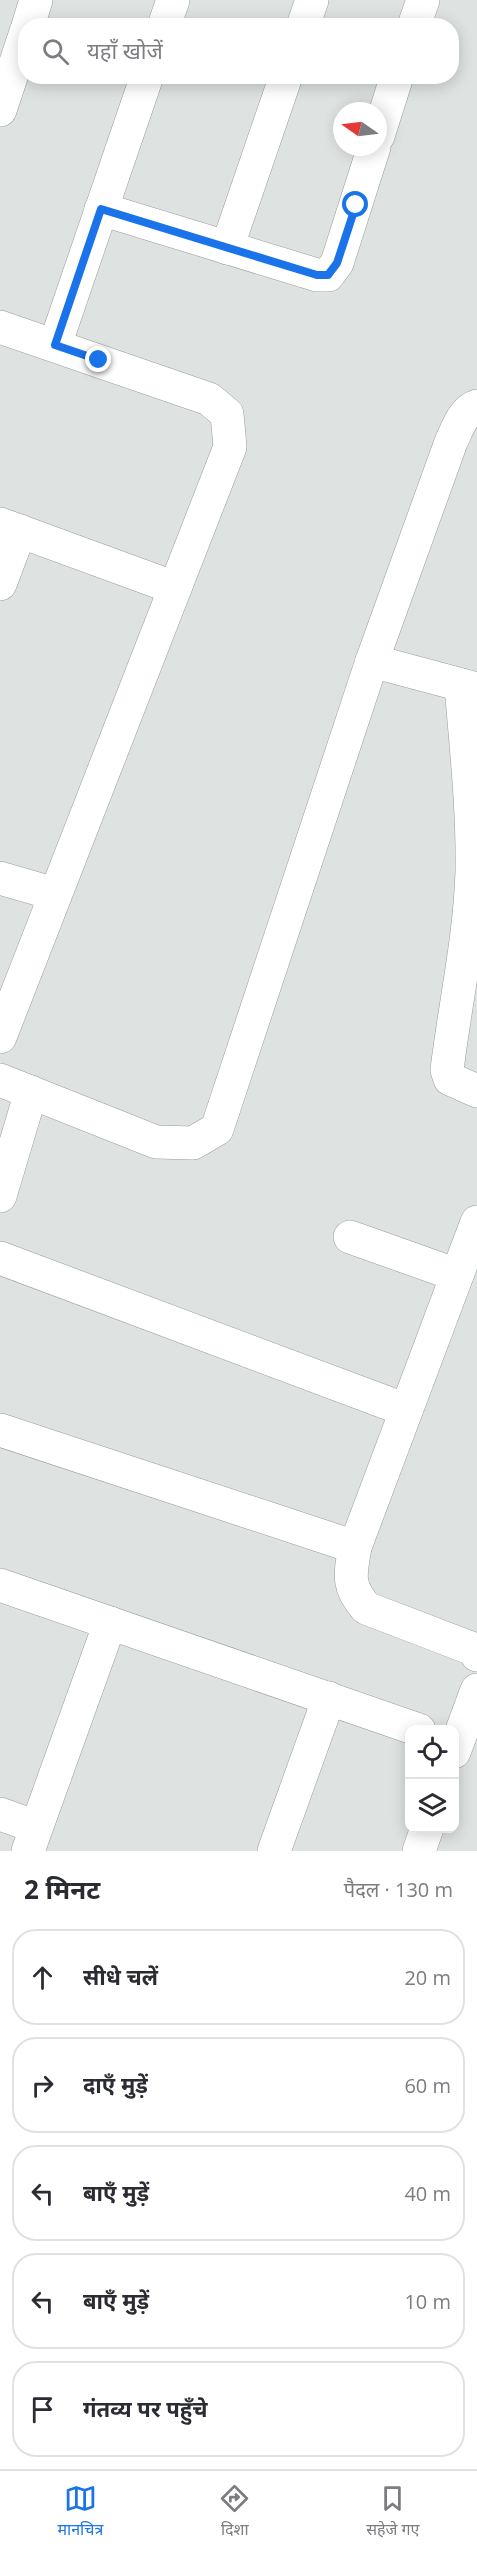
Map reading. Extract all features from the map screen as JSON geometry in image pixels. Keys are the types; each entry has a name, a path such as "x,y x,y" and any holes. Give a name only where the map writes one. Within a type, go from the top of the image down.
{"street":[{"path":"30,18 36,0"},
{"path":"167,18 173,0"},
{"path":"306,18 312,0"},
{"path":"417,18 423,0"},
{"path":"0,110 18,56"},
{"path":"55,345 144,84"},
{"path":"227,248 283,84"},
{"path":"387,108 394,84"},
{"path":"101,209 317,275 328,275 337,263 371,156"},
{"path":"0,327 209,399 227,414 230,447 0,1037"},
{"path":"0,1080 156,1142 193,1143 217,1129 372,661 451,442 463,417 477,406"},
{"path":"0,584 10,527 175,588"},
{"path":"372,661 469,687 474,814 472,873 466,942 447,1070 450,1079 477,1091"},
{"path":"0,878 54,894"},
{"path":"0,1196 31,1092"},
{"path":"476,1643 366,1608 354,1593 350,1570 355,1547 477,1222"},
{"path":"350,1237 457,1275"},
{"path":"0,1258 406,1410"},
{"path":"0,1430 355,1547"},
{"path":"0,1585 406,1725"},
{"path":"0,1814 32,1839 110,1623"},
{"path":"461,1747 477,1690"},
{"path":"274,1851 328,1698"},
{"path":"419,1851 425,1833"}],"route":[{"path":"99,360 55,345 101,209 317,275 328,275 337,263 356,205"}]}
